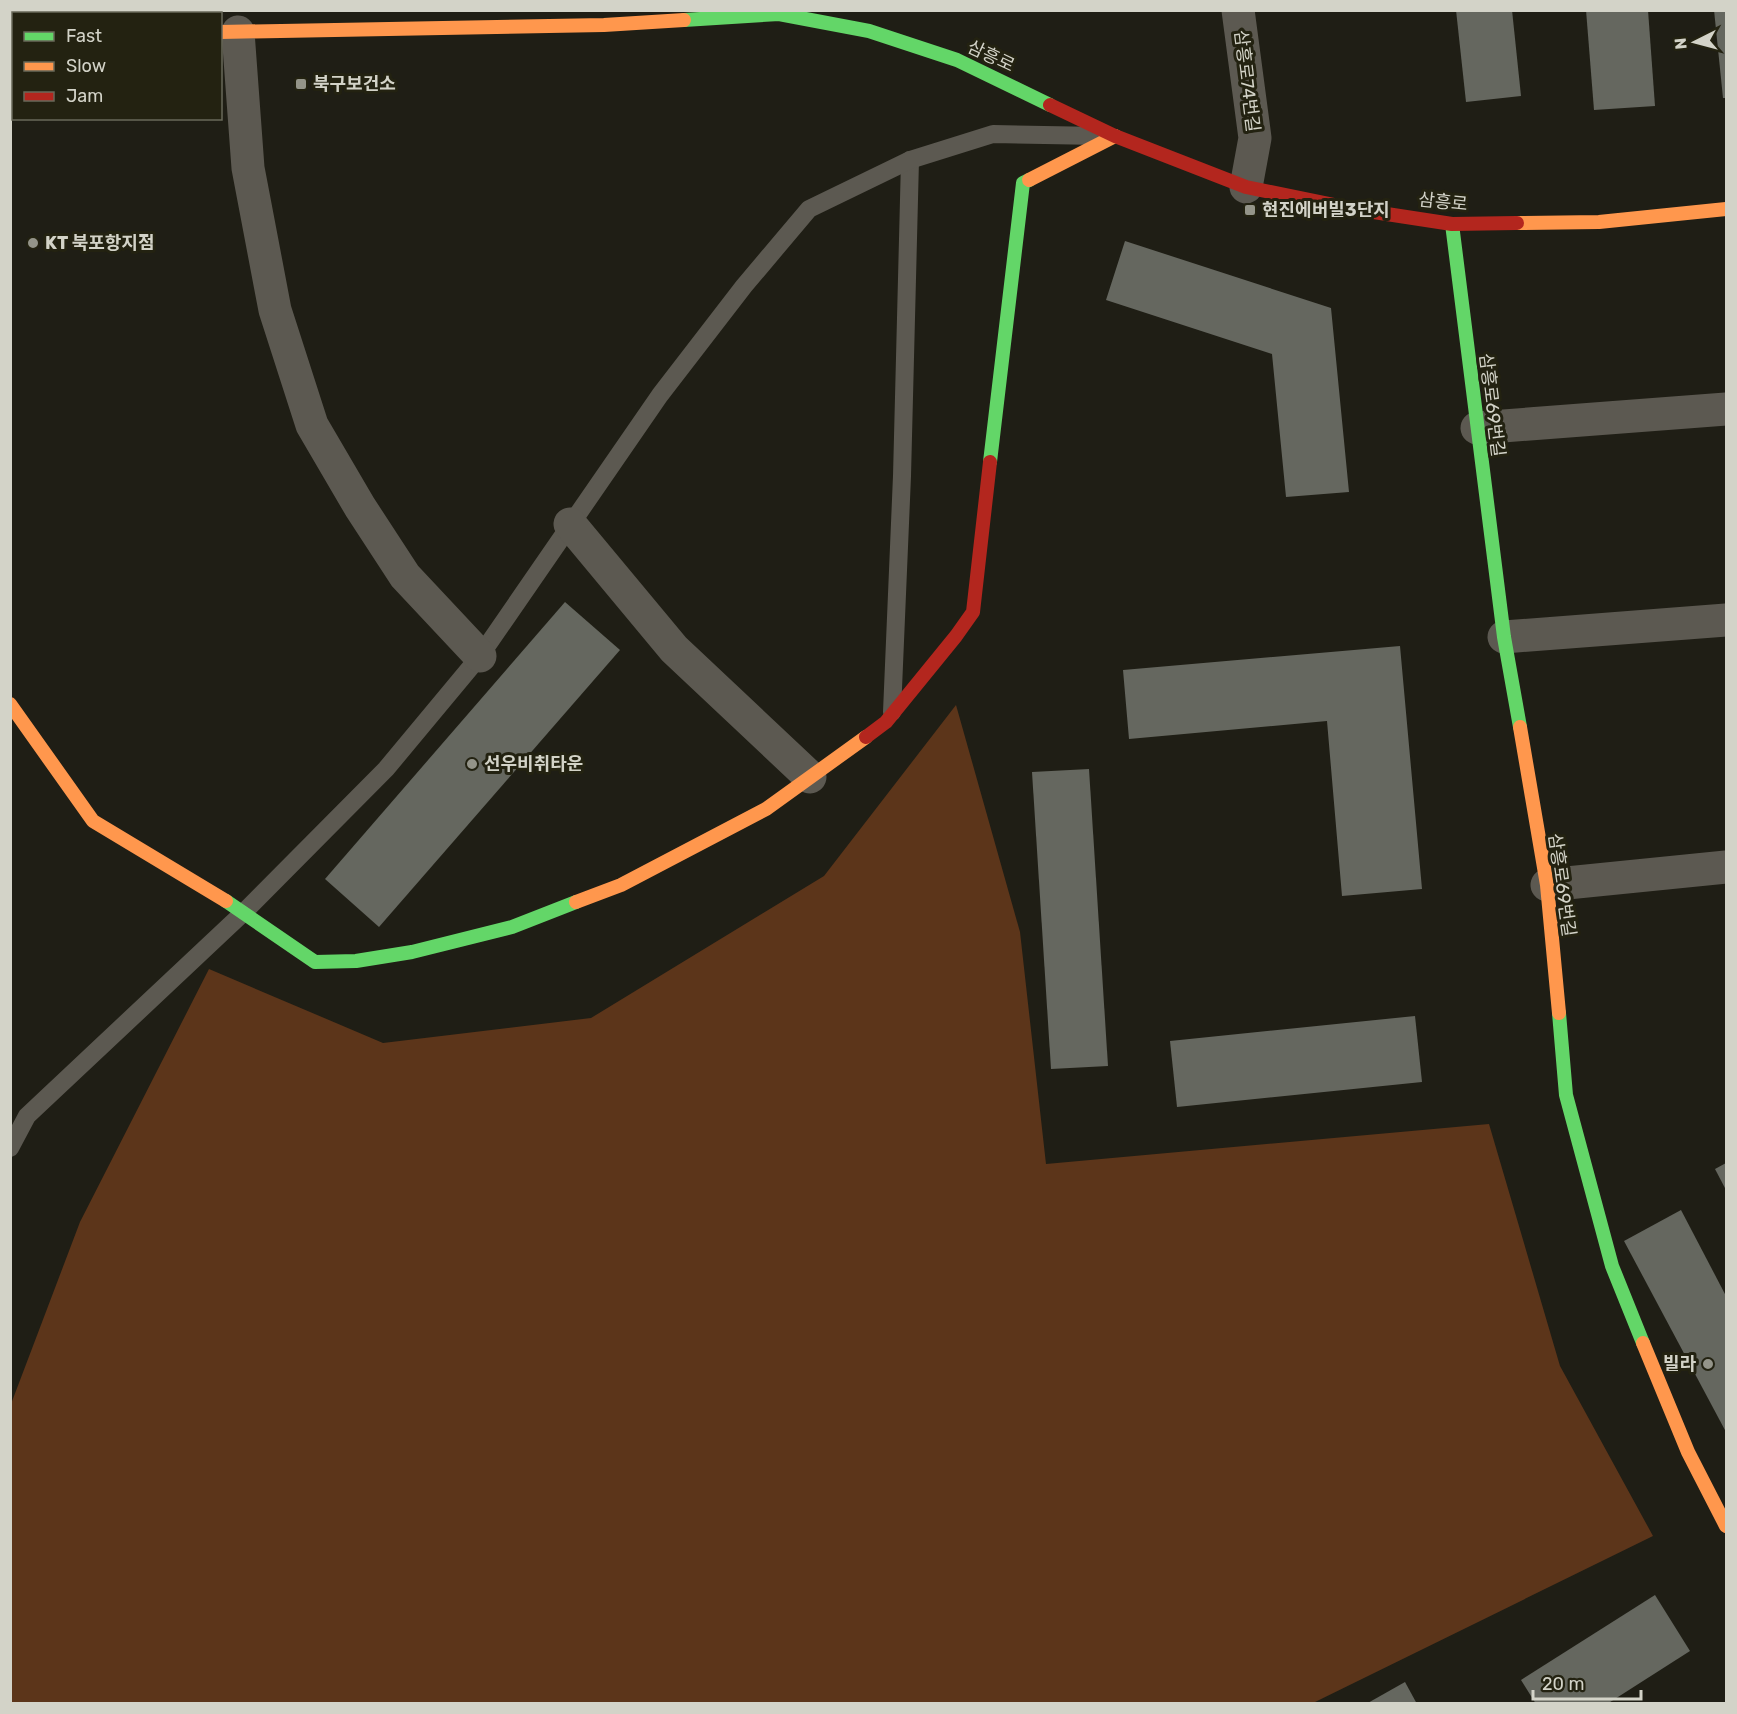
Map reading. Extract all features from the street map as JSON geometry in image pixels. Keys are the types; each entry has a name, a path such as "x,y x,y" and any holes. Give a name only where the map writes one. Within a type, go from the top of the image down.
{"street":[{"name":"삼흥로74번길","path":"1238,10 1256,138 1246,187"},
{"name":"삼흥로","path":"229,32 546,18 604,25 778,14 868,31 957,60 1115,136 1246,187 1354,209 1452,224 1599,222 1726,209"},
{"path":"229,32 248,168 275,310 312,425 360,507 405,576 480,656"},
{"path":"10,704 93,821 244,912 315,962 356,961 412,952 512,927 621,885 766,809 886,722 973,612 1023,183 1115,136"},
{"name":"삼흥로69번길","path":"1452,224 1504,637 1547,885 1566,1095 1612,1266 1688,1452 1726,1526"},
{"path":"1477,428 1726,409"},
{"path":"570,524 674,650 810,777"},
{"path":"1504,637 1726,620"},
{"path":"1547,885 1726,867"}],"lane":[{"path":"10,1148 19,1113 244,912 386,769 480,656 660,395 744,286 809,209 910,160 993,134 1115,136"},
{"path":"892,714 902,476 910,160"}],"shaded area":[{"path":"956,705 1020,932 1046,1164 1489,1124 1560,1366 1653,1536 1313,1703 11,1703 11,1404 80,1222 209,969 383,1043 591,1018 824,876"}],"building":[{"path":"1456,10 1512,10 1521,96 1466,102"},
{"path":"1586,10 1648,10 1655,106 1594,110"},
{"path":"1714,10 1726,10 1726,98 1723,98"},
{"path":"1125,241 1331,308 1349,492 1286,497 1272,354 1106,300"},
{"name":"선우비취타운","path":"565,602 620,650 379,927 325,879"},
{"path":"1400,646 1422,889 1342,896 1327,721 1129,739 1123,670"},
{"path":"1089,769 1108,1066 1051,1069 1032,772"},
{"path":"1415,1016 1422,1082 1177,1107 1170,1041"},
{"path":"1726,1163 1726,1190 1715,1169"},
{"name":"빌라","path":"1681,1210 1726,1296 1726,1432 1624,1241"},
{"path":"1655,1595 1690,1651 1607,1704 1536,1704 1521,1680"},
{"path":"1405,1682 1417,1704 1366,1704"}],"traffic: fast":[{"path":"684,20 779,14 869,31 957,60 1050,105"},
{"path":"990,462 1023,183 1029,180"},
{"path":"1452,224 1504,637 1520,727"},
{"path":"226,901 315,962 356,961 412,952 512,927 576,902"},
{"path":"1559,1013 1566,1095 1612,1266 1643,1343"}],"traffic: slow":[{"path":"222,32 604,25 684,20"},
{"path":"1029,180 1115,136"},
{"path":"1517,223 1599,222 1726,209"},
{"path":"10,704 93,821 226,901"},
{"path":"1520,727 1547,885 1559,1013"},
{"path":"576,902 621,885 766,809 866,737"},
{"path":"1643,1343 1688,1452 1726,1526"}],"traffic: jam":[{"path":"1050,105 1115,136 1246,187 1354,209 1452,224 1517,223"},
{"path":"866,737 886,722 973,612 990,462"}],"place":[{"name":"북구보건소","path":"301,84"},
{"name":"현진에버빌3단지","path":"1250,210"},
{"name":"KT 북포항지점","path":"33,243"},
{"name":"선우비취타운","path":"472,764"},
{"name":"빌라","path":"1708,1364"}]}
